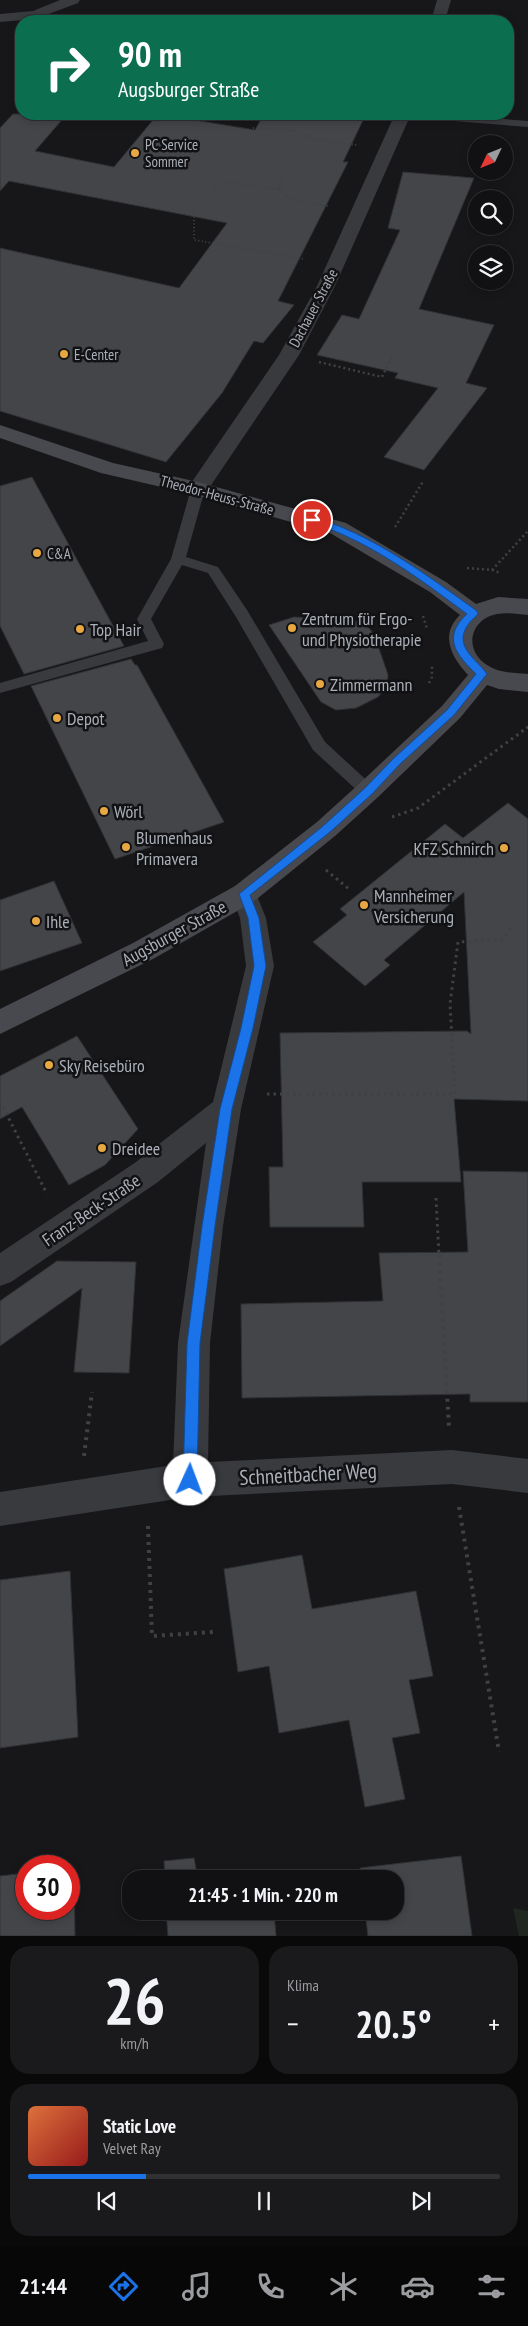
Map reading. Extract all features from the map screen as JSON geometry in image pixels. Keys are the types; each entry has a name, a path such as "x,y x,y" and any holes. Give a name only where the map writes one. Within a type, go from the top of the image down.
{"main road":[{"name":"Theodor-Heuss-Straße","path":"0,431 108,468 198,489 330,525 380,551 438,588 474,614"},
{"path":"528,607 513,604 494,605 474,614 465,621 458,637 461,653 482,674 514,684 528,683"},
{"name":"Augsburger Straße","path":"0,1022 143,951 244,894 326,830 450,712 482,674"}],"street":[{"path":"35,15 73,0"},
{"path":"440,15 444,0"},
{"path":"0,18 15,17"},
{"name":"Dachauer Straße","path":"198,489 288,355 326,286 400,120"},
{"path":"190,1480 194,1343 228,1101 247,1028 260,966 253,918 244,894"},
{"name":"Franz-Beck-Straße","path":"0,1271 147,1172 228,1101"},
{"name":"Schneitbacher Weg","path":"0,1510 190,1480 452,1467 528,1476"}],"lane":[{"path":"478,120 528,124"},
{"path":"0,688 157,644 144,619 178,559 198,489"},
{"path":"178,559 213,570 242,614 319,746 368,791"}],"path":[{"path":"253,128 296,131 310,139 388,149"},
{"path":"278,189 283,178"},
{"path":"302,265 306,259 194,240 194,208 223,182 278,189 291,200 360,211"},
{"path":"288,355 382,377 393,354"},
{"path":"380,551 424,480"},
{"path":"492,570 528,531"},
{"path":"389,818 418,808 528,727"},
{"path":"228,1101 455,1094 450,1004 458,942 501,940 511,928"},
{"path":"0,1101 65,1228"},
{"path":"436,1198 452,1467 474,1587 499,1752"},
{"path":"79,1497 92,1392"},
{"path":"147,1487 152,1636 214,1632"}],"shaded area":[{"path":"513,1908 528,1911 528,1936 519,1936"}],"building":[{"path":"13,114 15,114 15,120 62,120 35,151 114,167 153,120 194,120 255,130 261,120 363,120 343,162 348,162 278,301 294,305 263,343 254,341 222,393 166,462 0,411 0,248 179,288 227,223 9,181 0,191 0,128"},
{"path":"403,172 468,177 468,180 473,180 419,309 494,325 466,383 487,388 424,470 384,457 438,388 395,378 398,373 317,355 342,315 359,319 400,230 388,228"},
{"name":"C&A","path":"32,477 124,646 24,674 0,626 0,486"},
{"path":"294,617 353,620 367,626 374,634 388,675 387,686 378,697 356,708 336,710 321,702 269,625"},
{"path":"131,659 137,665 224,822 115,859 31,686"},
{"path":"508,803 528,819 528,1101 454,1099 461,1182 362,1182 364,1227 270,1227 269,1167 283,1167 280,1033 467,1031 471,1034 464,892 384,960 390,965 365,986 313,942 347,915 340,909 445,824 463,838"},
{"name":"Ihle","path":"54,881 82,943 0,971 0,900"},
{"path":"77,1036 138,1129 105,1165 69,1185 22,1107 0,1119 0,1076"},
{"path":"463,1171 528,1172 528,1402 470,1402 470,1394 242,1398 241,1304 383,1301 379,1253 468,1252"},
{"path":"57,1261 136,1262 129,1373 74,1372 82,1288 0,1346 0,1301"},
{"path":"302,1555 312,1609 416,1591 433,1676 409,1680 420,1733 392,1738 405,1799 365,1807 349,1720 279,1733 269,1666 238,1672 224,1569"},
{"path":"70,1571 78,1737 0,1748 0,1580"},
{"path":"461,1856 472,1936 368,1936 366,1920 404,1920 404,1870 360,1870 360,1868"},
{"path":"194,1858 196,1870 164,1870 164,1861"},
{"path":"15,1874 15,1920 75,1920 75,1936 0,1936 0,1876"},
{"path":"167,1920 275,1920 276,1936 168,1936"}],"place":[{"name":"PC Service Sommer","path":"135,153"},
{"name":"E-Center","path":"64,354"},
{"name":"C&A","path":"37,553"},
{"name":"Zentrum für Ergo- und Physiotherapie","path":"292,628"},
{"name":"Top Hair","path":"80,629"},
{"name":"Zimmermann","path":"320,684"},
{"name":"Depot","path":"57,718"},
{"name":"Wörl","path":"104,811"},
{"name":"Blumenhaus Primavera","path":"126,847"},
{"name":"KFZ Schnirch","path":"504,848"},
{"name":"Mannheimer Versicherung","path":"364,905"},
{"name":"Ihle","path":"36,921"},
{"name":"Sky Reisebüro","path":"49,1065"},
{"name":"Dreidee","path":"102,1148"}],"route":[{"path":"190,1480 194,1343 208,1226 226,1109 247,1028 260,966 253,918 244,894 326,830 450,712 482,674 461,653 458,637 465,621 474,614 438,588 380,551 338,528 312,520"}]}
